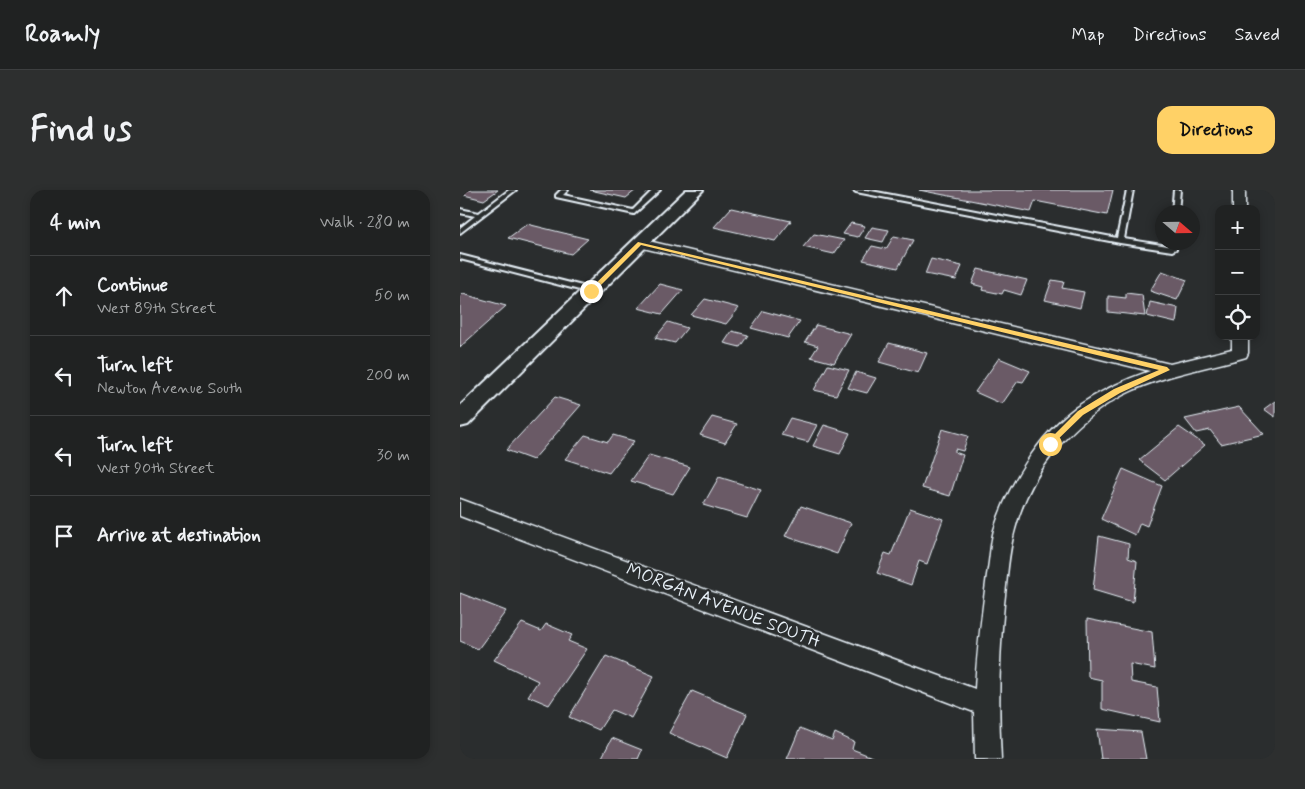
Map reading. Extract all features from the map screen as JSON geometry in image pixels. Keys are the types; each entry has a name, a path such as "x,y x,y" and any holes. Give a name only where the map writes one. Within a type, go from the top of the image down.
{"street":[{"path":"460,419 694,190"},
{"path":"1239,190 1239,205"},
{"path":"640,243 1167,370"},
{"path":"988,759 987,704 990,621 1005,526 1025,482 1050,444 1081,413 1117,391 1167,370 1240,353 1240,340"},
{"name":"MORGAN AVENUE SOUTH","path":"460,507 987,704"}],"lane":[{"path":"460,231 513,190"},
{"path":"565,190 558,196 634,212 657,190"},
{"path":"856,190 1155,246"},
{"path":"1120,241 1130,190"},
{"path":"1176,205 1177,190"},
{"path":"460,211 479,215"},
{"path":"461,258 591,291"}],"building":[{"path":"460,190 498,190 484,200 460,194"},
{"path":"590,190 636,190 626,198"},
{"path":"919,190 1113,190 1107,215 1035,201 1031,212"},
{"path":"731,208 791,221 775,241 714,227"},
{"path":"851,223 865,226 858,237 843,234"},
{"path":"527,224 588,239 571,254 508,238"},
{"path":"872,227 889,230 883,242 865,238"},
{"path":"814,234 844,240 834,254 803,247"},
{"path":"894,236 913,240 898,268 863,260 872,246 886,249"},
{"path":"931,259 962,266 956,280 925,274"},
{"path":"978,269 1027,280 1021,295 1004,290 1002,294 982,290 983,287 972,284"},
{"path":"1162,271 1187,280 1177,300 1150,291"},
{"path":"1052,280 1064,282 1062,288 1084,292 1080,308 1045,300"},
{"path":"660,284 683,290 662,314 638,308"},
{"path":"1126,293 1142,295 1145,316 1108,312 1108,296 1126,298"},
{"path":"463,294 506,306 460,347 460,297"},
{"path":"705,299 739,308 726,324 691,315"},
{"path":"1150,302 1178,308 1176,323 1147,316"},
{"path":"763,311 800,321 788,338 751,328"},
{"path":"668,322 687,328 675,343 655,338"},
{"path":"816,325 851,334 834,363 811,357 818,346 805,342"},
{"path":"732,331 748,335 740,347 724,343"},
{"path":"889,343 927,353 918,373 879,362"},
{"path":"999,358 1030,371 1023,382 1018,381 1002,404 975,392"},
{"path":"828,365 849,370 836,395 814,390"},
{"path":"856,372 876,378 867,393 848,388"},
{"path":"555,397 581,405 533,460 506,450"},
{"path":"1275,401 1275,417 1264,409"},
{"path":"1239,407 1264,434 1221,444 1210,430 1196,433 1185,419"},
{"path":"712,417 737,424 725,443 700,435"},
{"path":"790,418 817,425 808,442 781,435"},
{"path":"824,425 850,433 840,454 813,446"},
{"path":"1179,427 1205,445 1165,480 1139,460"},
{"path":"942,429 968,436 963,451 955,449 955,452 963,455 950,496 922,488"},
{"path":"585,435 608,442 613,435 634,441 609,473 565,459"},
{"path":"649,455 690,467 673,494 631,481"},
{"path":"1123,469 1162,486 1147,526 1140,523 1135,535 1101,519"},
{"path":"719,477 761,490 747,518 703,505"},
{"path":"801,506 851,523 837,554 785,536"},
{"path":"910,508 943,519 927,564 919,561 911,585 877,573 885,553 891,555"},
{"path":"1099,536 1129,544 1128,558 1137,561 1133,602 1093,590"},
{"path":"460,593 506,611 478,649 460,641"},
{"path":"1087,619 1152,632 1155,669 1130,664 1131,682 1157,687 1160,722 1102,709 1102,680 1088,677"},
{"path":"522,623 541,631 546,624 572,635 568,641 587,649 549,705 528,696 538,681 494,660"},
{"path":"606,656 654,676 631,718 612,710 599,730 569,717"},
{"path":"692,691 747,714 727,758 669,733"},
{"path":"800,728 832,741 835,733 854,742 852,749 877,759 787,759"},
{"path":"1097,729 1141,732 1146,759 1101,759"},
{"path":"612,738 642,750 638,759 601,759"}],"route":[{"path":"591,291 640,243 1167,370 1155,373 1117,391 1081,413 1050,444"}]}
